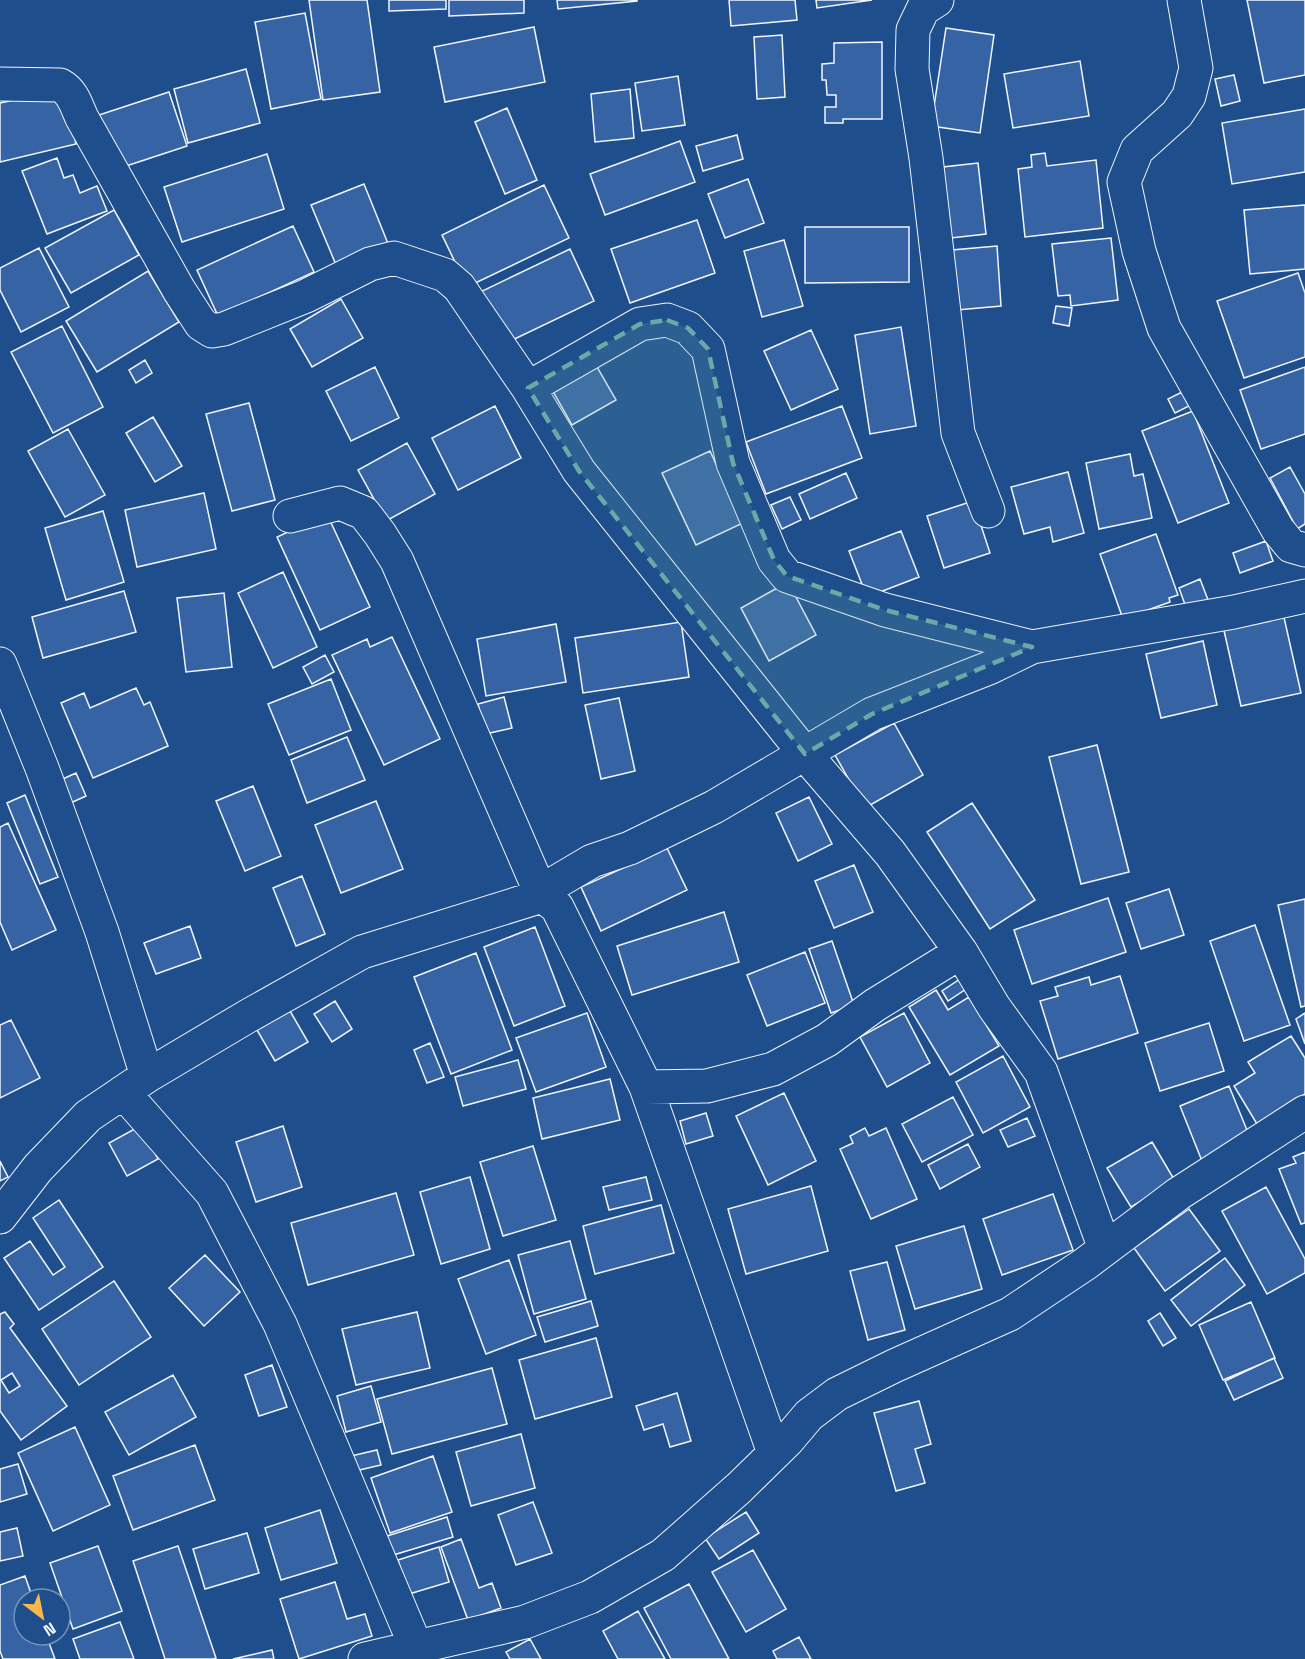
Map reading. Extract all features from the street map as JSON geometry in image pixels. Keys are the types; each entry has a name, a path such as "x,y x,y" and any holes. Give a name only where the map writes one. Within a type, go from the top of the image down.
{"street":[{"path":"937,0 923,9 913,30 912,69 926,158 958,433 988,512"},
{"path":"1184,0 1196,68 1189,96 1177,114 1137,150 1124,182 1138,251 1164,328 1278,530 1291,546 1305,550"},
{"path":"0,84 60,85 67,89 178,290 201,324 212,331 224,329 306,296 370,264 394,258 445,275 459,288 528,388 579,471 805,754 890,853 962,952 994,1007 1041,1072 1105,1249"},
{"path":"528,388 640,324 667,320 688,328 708,350 733,463 774,560 787,576 885,610 1032,647"},
{"path":"290,516 340,503 364,513 397,561 542,896 557,907 646,1087 774,1454"},
{"path":"0,1217 38,1168 88,1116 135,1084 248,1016 362,952 542,896 548,887 592,861 630,848 714,807 872,714 988,668 1032,647 1234,612 1305,596"},
{"path":"0,664 42,768 102,932 135,1084 212,1192 280,1323 416,1647"},
{"path":"646,1087 707,1086 773,1069 827,1040 875,1005 962,952"},
{"path":"365,1659 525,1622 590,1597 663,1556 739,1488 809,1415 837,1394 1010,1314 1105,1249 1178,1194 1305,1112"}],"highlighted area":[{"path":"667,320 688,328 708,349 733,463 774,560 787,576 885,610 1032,647 872,714 805,754 579,471 528,388 640,324"}],"building":[{"path":"309,0 367,0 380,92 323,100"},
{"path":"389,0 446,0 446,9 389,11"},
{"path":"449,0 524,0 524,13 449,16"},
{"path":"557,0 637,0 637,1 558,9"},
{"path":"729,0 795,0 797,20 731,26"},
{"path":"816,0 872,0 817,8"},
{"path":"1247,0 1305,0 1305,75 1264,83"},
{"path":"305,13 321,99 271,109 255,22"},
{"path":"534,27 545,82 445,102 434,47"},
{"path":"946,28 994,35 980,133 931,126"},
{"path":"782,35 785,97 757,99 754,37"},
{"path":"882,42 882,119 843,119 843,123 825,123 825,107 836,107 836,95 827,95 826,80 822,80 822,64 834,63 834,43"},
{"path":"1080,61 1089,116 1013,128 1004,74"},
{"path":"246,69 260,123 188,143 174,89"},
{"path":"1234,75 1240,101 1221,106 1215,79"},
{"path":"678,76 685,125 642,131 635,83"},
{"path":"64,89 76,144 0,162 0,103"},
{"path":"630,89 634,138 595,142 591,94"},
{"path":"169,92 187,146 117,169 99,115"},
{"path":"507,108 537,180 505,194 475,122"},
{"path":"1305,109 1305,172 1232,184 1222,123"},
{"path":"737,135 743,159 703,171 696,146"},
{"path":"680,141 695,182 605,215 590,174"},
{"path":"1045,153 1047,166 1096,160 1103,228 1025,237 1018,169 1032,167 1031,155"},
{"path":"267,154 284,209 182,242 164,187"},
{"path":"57,158 64,178 73,175 80,193 97,186 107,211 47,234 22,171"},
{"path":"978,163 986,234 951,238 943,167"},
{"path":"748,179 764,223 725,238 708,194"},
{"path":"364,184 391,251 339,272 311,205"},
{"path":"544,185 569,238 467,287 442,235"},
{"path":"1305,205 1305,269 1250,274 1244,210"},
{"path":"114,210 139,255 71,293 45,248"},
{"path":"697,220 715,273 630,303 611,249"},
{"path":"293,226 314,272 218,316 197,270"},
{"path":"805,227 909,227 909,282 805,283"},
{"path":"1111,238 1118,300 1071,306 1070,295 1058,296 1052,244"},
{"path":"784,240 803,306 762,317 744,251"},
{"path":"997,246 1001,306 957,310 952,250"},
{"path":"39,248 69,307 21,332 0,290 0,268"},
{"path":"570,249 594,301 500,346 476,294"},
{"path":"148,271 179,322 97,372 66,321"},
{"path":"1298,273 1305,293 1305,357 1244,378 1217,301"},
{"path":"341,299 363,338 312,367 290,329"},
{"path":"1056,306 1072,308 1069,326 1053,323"},
{"path":"62,326 103,407 53,433 11,352"},
{"path":"901,327 916,426 870,434 855,335"},
{"path":"811,330 838,389 791,410 764,351"},
{"path":"145,360 152,373 136,383 129,370"},
{"path":"593,360 616,400 572,425 550,386"},
{"path":"375,367 399,418 351,441 326,391"},
{"path":"1305,367 1305,434 1261,449 1240,390"},
{"path":"1182,392 1189,406 1175,413 1168,399"},
{"path":"249,403 275,500 232,511 206,414"},
{"path":"495,406 521,458 458,490 432,438"},
{"path":"842,406 862,458 766,494 746,442"},
{"path":"1193,411 1229,503 1178,523 1142,431"},
{"path":"153,417 182,466 155,482 126,433"},
{"path":"68,429 105,495 65,517 28,451"},
{"path":"407,443 435,494 386,521 358,470"},
{"path":"710,451 743,523 696,545 662,473"},
{"path":"1130,454 1134,476 1143,474 1152,518 1099,529 1086,463"},
{"path":"1290,467 1305,494 1305,524 1297,529 1270,478"},
{"path":"1068,472 1084,533 1053,542 1050,527 1024,534 1011,487"},
{"path":"846,473 857,498 810,519 799,494"},
{"path":"204,493 216,549 137,567 125,510"},
{"path":"790,497 801,520 782,529 771,505"},
{"path":"973,501 990,553 944,568 927,516"},
{"path":"103,511 124,582 66,600 45,528"},
{"path":"327,514 370,607 320,630 277,537"},
{"path":"901,531 919,577 867,597 849,551"},
{"path":"1156,534 1178,595 1169,598 1170,602 1123,619 1100,554"},
{"path":"1266,541 1273,561 1240,573 1233,553"},
{"path":"283,572 317,647 273,668 238,593"},
{"path":"1200,579 1210,605 1188,613 1179,588"},
{"path":"788,582 816,635 769,661 741,608"},
{"path":"124,591 136,632 43,658 32,617"},
{"path":"224,593 232,667 186,672 177,598"},
{"path":"1283,613 1301,693 1241,706 1223,626"},
{"path":"681,622 689,677 583,693 575,638"},
{"path":"556,624 566,682 486,696 477,639"},
{"path":"392,637 440,739 384,765 332,655 367,639 370,647"},
{"path":"1203,641 1217,705 1161,718 1146,654"},
{"path":"325,655 334,672 312,684 303,667"},
{"path":"331,679 351,730 289,755 268,704"},
{"path":"136,688 144,705 150,702 168,746 93,778 61,703 84,693 90,708"},
{"path":"504,697 512,728 485,734 478,704"},
{"path":"619,698 635,771 601,779 585,705"},
{"path":"894,723 923,775 865,808 835,755"},
{"path":"347,737 365,780 307,803 291,760"},
{"path":"1097,745 1129,872 1081,884 1049,757"},
{"path":"76,773 86,796 66,805 56,782"},
{"path":"253,786 281,856 245,871 216,801"},
{"path":"25,795 58,877 40,884 7,803"},
{"path":"809,797 832,844 798,861 776,813"},
{"path":"376,801 403,869 341,893 315,825"},
{"path":"972,803 1035,900 990,929 927,832"},
{"path":"8,823 56,930 12,950 0,922 0,827"},
{"path":"667,848 687,890 601,931 581,887"},
{"path":"854,865 873,912 834,928 815,881"},
{"path":"302,876 325,934 296,946 273,888"},
{"path":"1169,889 1184,935 1141,949 1126,903"},
{"path":"1108,898 1126,952 1032,984 1014,930"},
{"path":"1305,899 1305,1006 1301,1007 1278,905"},
{"path":"724,912 739,962 632,995 617,946"},
{"path":"1255,925 1290,1025 1244,1041 1210,941"},
{"path":"190,926 201,958 156,974 144,943"},
{"path":"535,927 565,1006 514,1026 484,947"},
{"path":"832,941 854,1005 831,1013 809,949"},
{"path":"805,952 825,1003 767,1026 747,975"},
{"path":"476,953 512,1050 451,1074 414,977"},
{"path":"1120,976 1138,1033 1058,1059 1040,1001 1058,996 1055,987 1089,977 1091,985"},
{"path":"960,979 966,989 948,1001 942,991"},
{"path":"936,990 948,1010 969,997 999,1046 950,1075 909,1007"},
{"path":"335,1001 352,1029 332,1042 314,1014"},
{"path":"290,1011 308,1042 275,1061 257,1030"},
{"path":"587,1013 606,1067 536,1092 516,1038"},
{"path":"904,1013 930,1063 887,1087 860,1037"},
{"path":"1305,1013 1305,1044 1296,1019"},
{"path":"11,1020 40,1078 0,1098 0,1025"},
{"path":"1209,1023 1224,1071 1160,1091 1145,1043"},
{"path":"1291,1036 1305,1058 1305,1094 1257,1124 1234,1086 1255,1073 1248,1062"},
{"path":"430,1043 444,1077 427,1083 414,1050"},
{"path":"1003,1056 1030,1107 983,1133 956,1082"},
{"path":"518,1060 526,1089 463,1106 455,1077"},
{"path":"610,1079 620,1120 542,1139 533,1098"},
{"path":"1229,1086 1251,1140 1202,1161 1180,1106"},
{"path":"784,1093 816,1161 768,1185 736,1116"},
{"path":"953,1097 973,1135 922,1162 902,1124"},
{"path":"706,1113 713,1136 686,1144 680,1121"},
{"path":"1027,1118 1035,1136 1008,1147 1000,1130"},
{"path":"140,1126 158,1159 127,1176 109,1143"},
{"path":"283,1126 302,1187 256,1202 236,1142"},
{"path":"865,1128 869,1136 886,1128 917,1199 871,1219 840,1149 853,1143 850,1136"},
{"path":"1152,1142 1175,1181 1131,1207 1107,1168"},
{"path":"968,1144 980,1167 940,1189 928,1165"},
{"path":"533,1146 556,1220 503,1236 480,1162"},
{"path":"1305,1152 1305,1223 1301,1224 1279,1169 1296,1163 1293,1157"},
{"path":"0,1161 8,1177 0,1181"},
{"path":"470,1177 490,1249 441,1264 420,1192"},
{"path":"646,1177 652,1200 609,1210 603,1187"},
{"path":"811,1186 828,1251 746,1274 728,1209"},
{"path":"1266,1187 1305,1259 1305,1273 1267,1294 1222,1211"},
{"path":"396,1193 414,1255 308,1285 291,1223"},
{"path":"1053,1194 1073,1250 1002,1275 983,1219"},
{"path":"59,1200 103,1267 39,1310 4,1258 30,1241 53,1275 65,1267 33,1218"},
{"path":"661,1205 674,1253 595,1274 583,1226"},
{"path":"1189,1209 1220,1251 1165,1291 1134,1248"},
{"path":"964,1226 982,1289 915,1309 896,1246"},
{"path":"570,1241 586,1299 534,1314 518,1255"},
{"path":"205,1255 240,1292 204,1326 169,1288"},
{"path":"1225,1258 1245,1285 1191,1326 1171,1300"},
{"path":"509,1260 536,1335 486,1354 458,1279"},
{"path":"887,1262 905,1330 868,1340 850,1271"},
{"path":"114,1281 151,1337 79,1385 42,1329"},
{"path":"591,1301 598,1326 545,1342 537,1317"},
{"path":"1251,1302 1275,1358 1223,1380 1199,1325"},
{"path":"5,1312 14,1324 10,1328 67,1406 21,1440 0,1411 0,1314","holes":["12,1373 20,1386 9,1393 1,1380"]},
{"path":"417,1312 430,1368 356,1385 342,1329"},
{"path":"1160,1313 1176,1338 1163,1346 1148,1321"},
{"path":"596,1338 612,1397 535,1419 519,1360"},
{"path":"1274,1358 1283,1378 1234,1400 1225,1381"},
{"path":"272,1365 287,1407 259,1416 245,1375"},
{"path":"492,1368 507,1424 392,1454 377,1399"},
{"path":"173,1375 196,1417 129,1455 105,1412"},
{"path":"371,1386 381,1422 346,1432 337,1396"},
{"path":"677,1393 691,1441 670,1447 663,1424 644,1430 636,1406"},
{"path":"919,1401 931,1444 915,1449 925,1483 896,1491 874,1413"},
{"path":"75,1427 110,1505 53,1531 18,1453"},
{"path":"521,1434 535,1488 471,1506 456,1452"},
{"path":"195,1445 215,1500 133,1530 113,1476"},
{"path":"377,1450 381,1465 355,1471 351,1456"},
{"path":"433,1456 452,1512 390,1533 371,1478"},
{"path":"18,1464 27,1494 0,1502 0,1469"},
{"path":"533,1502 552,1553 516,1565 498,1515"},
{"path":"320,1510 337,1563 281,1580 265,1528"},
{"path":"746,1512 759,1533 719,1559 705,1538"},
{"path":"447,1517 453,1537 390,1556 384,1537"},
{"path":"17,1528 23,1556 0,1561 0,1532"},
{"path":"247,1533 259,1573 205,1589 193,1549"},
{"path":"461,1539 479,1588 492,1583 501,1608 468,1620 441,1547"},
{"path":"98,1546 122,1611 73,1629 72,1587 58,1587 50,1563"},
{"path":"178,1546 216,1658 213,1659 165,1659 133,1561"},
{"path":"439,1547 449,1582 409,1594 398,1560"},
{"path":"753,1550 786,1609 746,1632 712,1572"},
{"path":"25,1576 29,1587 12,1587 12,1647 50,1647 55,1659 3,1659 0,1651 0,1585"},
{"path":"335,1582 347,1619 365,1614 372,1636 299,1659 280,1599"},
{"path":"689,1584 729,1659 671,1659 644,1608"},
{"path":"638,1611 665,1659 618,1659 603,1631"},
{"path":"120,1622 134,1659 80,1659 73,1639"},
{"path":"799,1637 811,1659 777,1659 773,1651"},
{"path":"530,1639 541,1659 510,1659 506,1652"},
{"path":"272,1650 274,1659 233,1659"}]}
